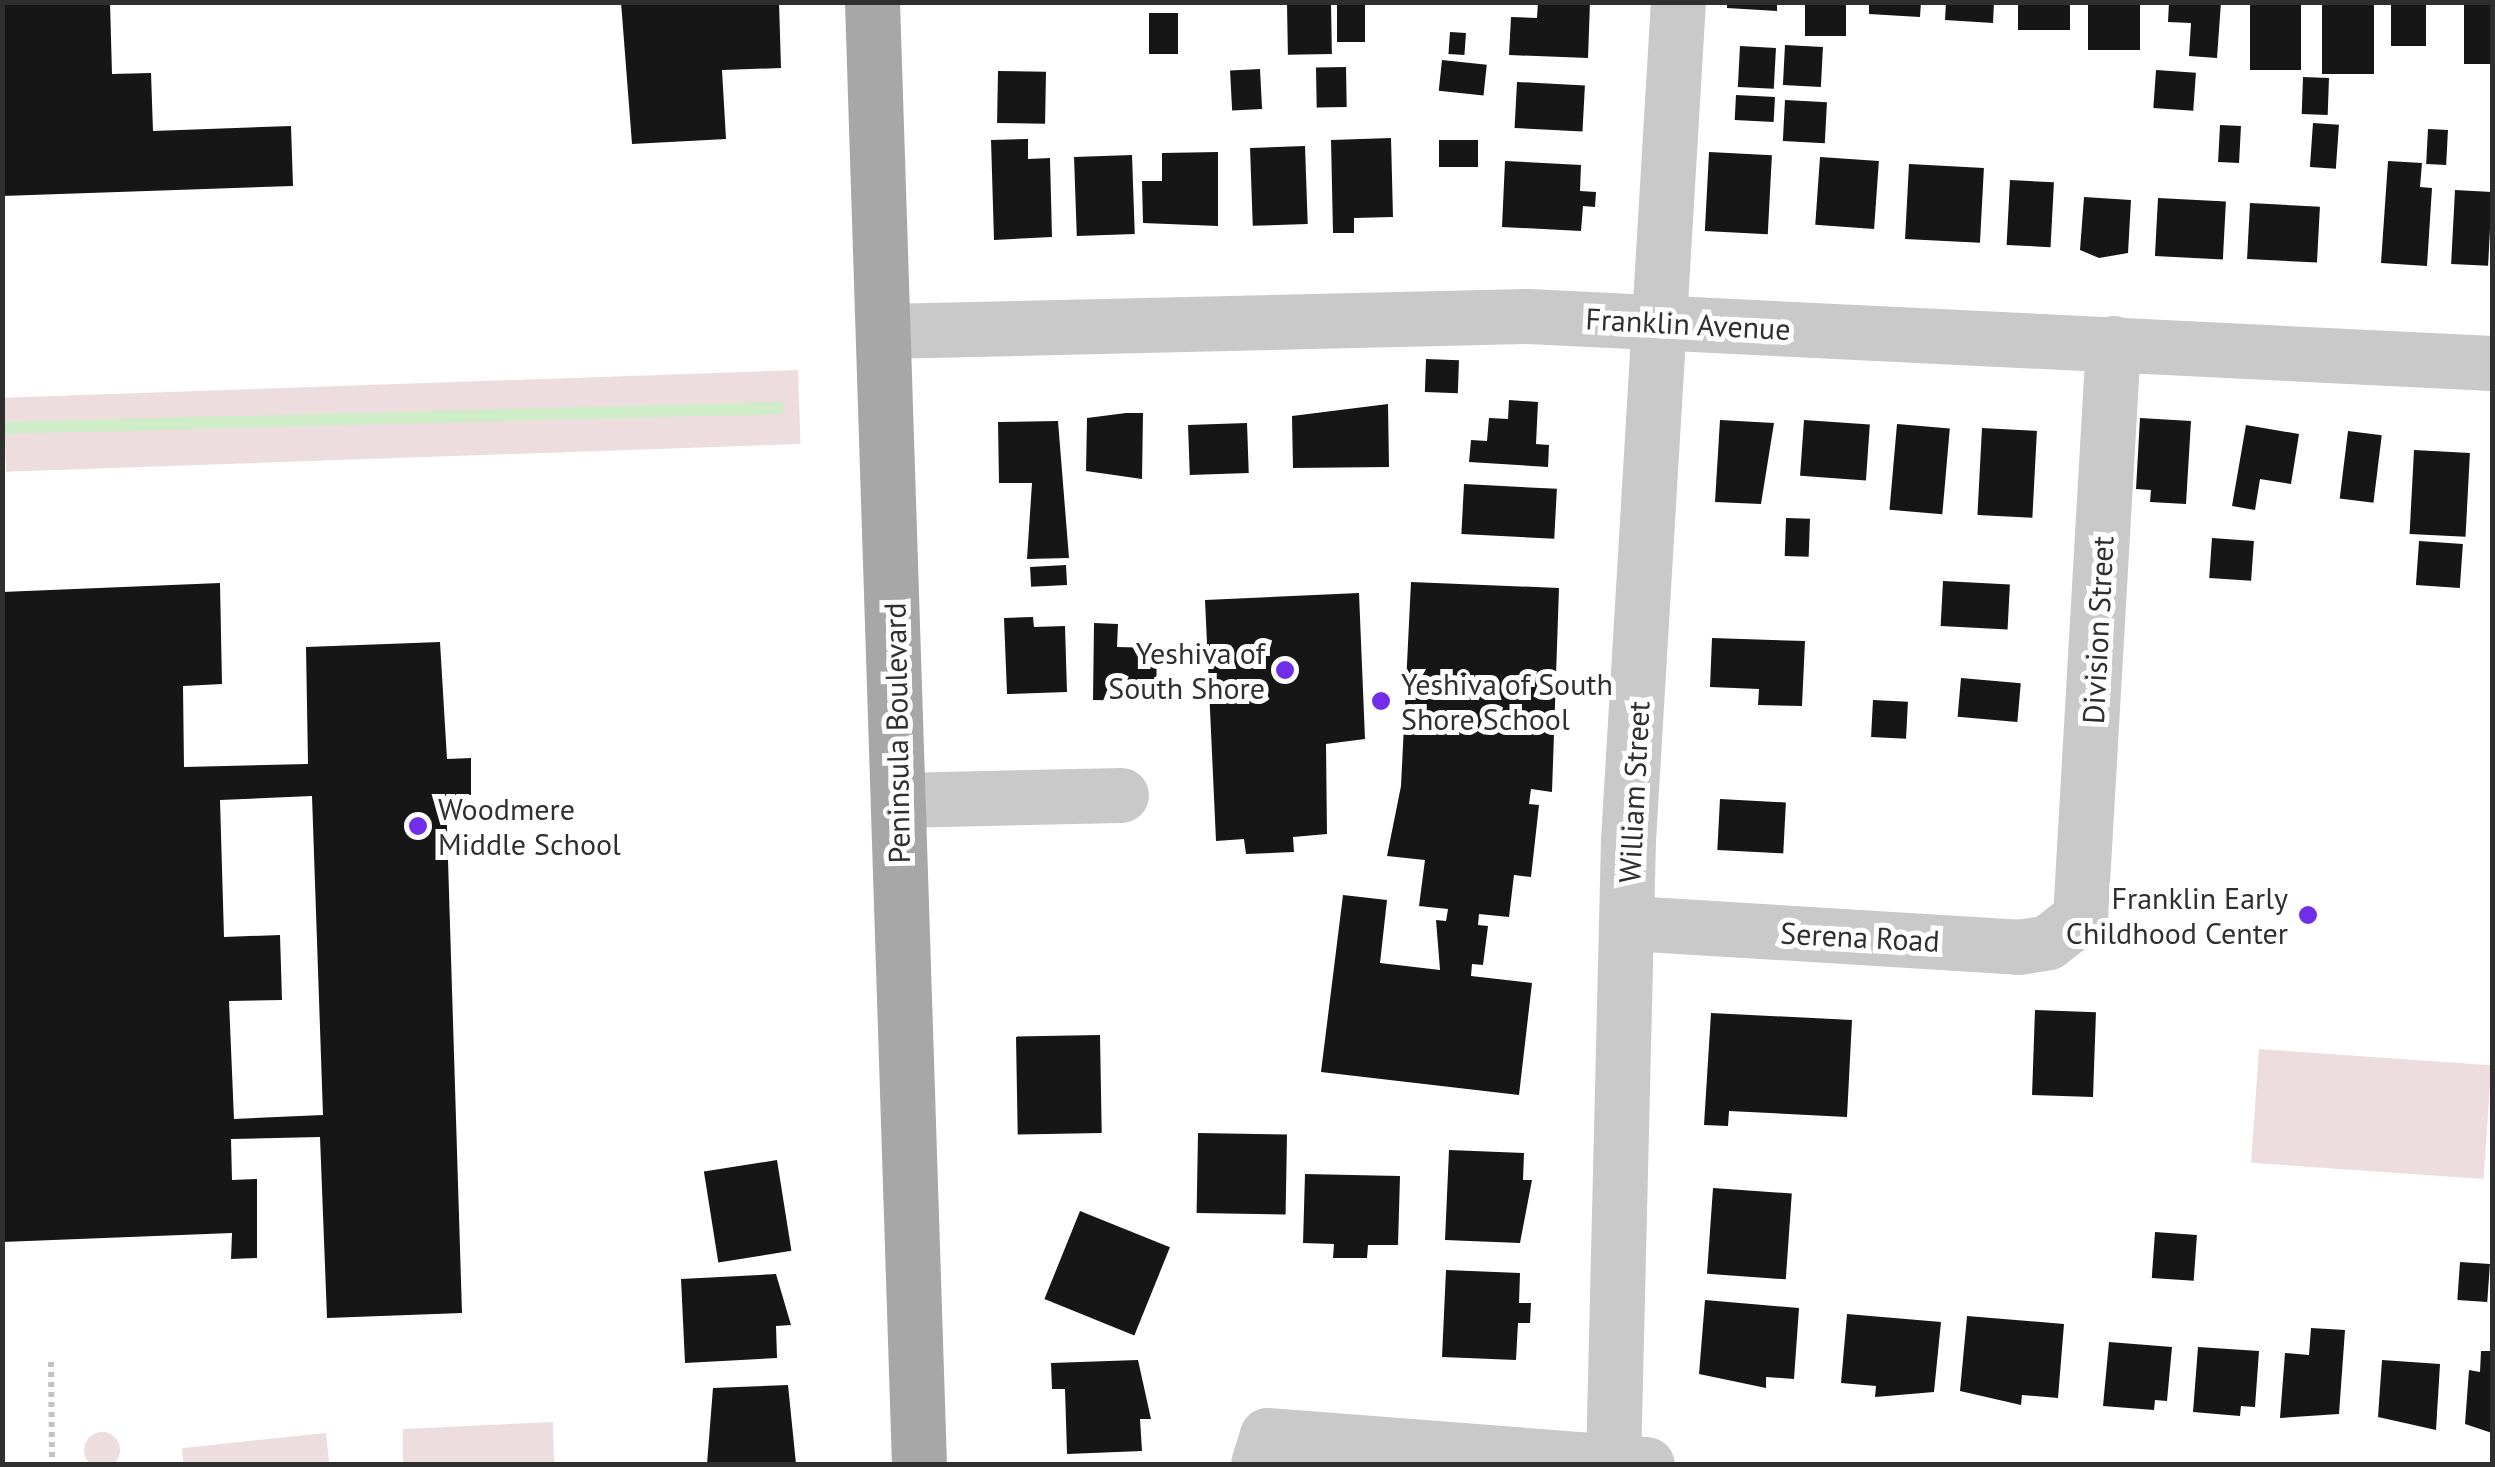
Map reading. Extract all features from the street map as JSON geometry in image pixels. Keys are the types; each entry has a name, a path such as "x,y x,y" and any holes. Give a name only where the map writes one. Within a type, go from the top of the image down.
{"main road":[{"name":"Peninsula Boulevard","path":"872,2 919,1464"}],"street":[{"name":"William Street","path":"1631,1463 1630,924 1678,2"},
{"name":"Franklin Avenue","path":"884,331 1528,316 2492,362"},
{"name":"Division Street","path":"2080,918 2113,343"},
{"path":"898,800 1121,795"},
{"name":"Serena Road","path":"1630,924 2018,947 2048,942 2080,918"},
{"path":"1258,1464 1267,1435 1631,1463"}],"path":[{"path":"50,1362 52,1464"}],"shaded area":[{"path":"798,370 801,444 6,472 3,398"},
{"path":"2259,1049 2491,1065 2483,1179 2251,1163"},
{"path":"553,1422 554,1464 403,1464 403,1429"},
{"path":"102,1432 115,1437 120,1450 115,1463 102,1468 89,1463 84,1450 89,1437"},
{"path":"326,1433 329,1464 183,1464 182,1448"}],"building":[{"path":"2,2 110,2 112,74 151,73 153,131 291,126 293,186 2,196"},
{"path":"621,2 779,2 781,68 722,70 726,139 632,144"},
{"path":"1337,2 1365,2 1365,42 1337,42"},
{"path":"1538,2 1590,2 1588,58 1509,55 1511,17 1537,18"},
{"path":"1727,2 1777,2 1777,11 1727,8"},
{"path":"1805,2 1846,2 1846,36 1805,36"},
{"path":"1869,2 1921,2 1920,17 1869,14"},
{"path":"1946,2 1994,2 1993,23 1945,20"},
{"path":"2018,2 2070,2 2070,30 2018,30"},
{"path":"2088,2 2140,2 2140,50 2088,50"},
{"path":"2169,2 2221,2 2217,58 2189,56 2191,23 2168,22"},
{"path":"2250,2 2301,2 2301,70 2250,70"},
{"path":"2322,2 2374,2 2374,74 2322,74"},
{"path":"2391,2 2426,2 2426,46 2391,46"},
{"path":"2464,2 2492,2 2492,64 2464,64"},
{"path":"1331,3 1332,54 1288,55 1287,4"},
{"path":"1149,13 1178,13 1178,54 1149,54"},
{"path":"1450,32 1466,33 1464,55 1448,54"},
{"path":"1785,45 1823,47 1821,87 1783,85"},
{"path":"1740,46 1776,48 1774,89 1738,87"},
{"path":"1442,60 1487,65 1484,96 1439,91"},
{"path":"1346,67 1347,107 1317,108 1316,68"},
{"path":"1260,69 1262,109 1232,111 1230,71"},
{"path":"2156,70 2196,73 2193,111 2153,108"},
{"path":"998,71 1046,72 1045,124 997,123"},
{"path":"2303,77 2329,78 2328,115 2302,114"},
{"path":"1517,82 1585,86 1582,131 1515,128"},
{"path":"1736,95 1775,97 1774,122 1735,120"},
{"path":"1785,100 1827,102 1825,143 1783,141"},
{"path":"2313,123 2339,125 2336,169 2310,167"},
{"path":"2220,125 2241,126 2239,163 2218,162"},
{"path":"2428,129 2448,130 2446,165 2426,164"},
{"path":"1391,138 1393,217 1354,218 1354,233 1333,233 1331,140"},
{"path":"1028,139 1028,159 1050,158 1052,237 994,240 991,140"},
{"path":"1439,140 1478,140 1478,167 1439,167"},
{"path":"1305,146 1308,224 1253,226 1250,148"},
{"path":"1218,152 1218,226 1143,223 1142,181 1162,181 1162,153"},
{"path":"1709,152 1772,155 1768,234 1705,231"},
{"path":"1132,155 1135,234 1077,236 1074,157"},
{"path":"1820,157 1879,161 1874,229 1815,225"},
{"path":"1505,161 1581,165 1580,191 1596,192 1595,207 1583,206 1581,231 1502,227"},
{"path":"2388,161 2422,163 2420,187 2432,188 2427,266 2381,263"},
{"path":"1909,164 1984,168 1980,243 1905,239"},
{"path":"2010,180 2054,182 2051,247 2007,245"},
{"path":"2455,190 2492,192 2488,266 2451,264"},
{"path":"2084,197 2131,200 2128,253 2099,258 2080,250"},
{"path":"2158,198 2226,202 2223,259 2155,256"},
{"path":"2250,203 2320,207 2317,263 2247,259"},
{"path":"1426,359 1459,360 1458,393 1425,392"},
{"path":"1509,400 1538,402 1536,444 1549,445 1548,467 1469,462 1471,440 1487,441 1489,418 1508,419"},
{"path":"1388,404 1389,467 1293,468 1292,416"},
{"path":"1143,413 1142,479 1086,471 1087,418"},
{"path":"2140,418 2191,421 2186,504 2150,502 2151,490 2136,489"},
{"path":"1720,420 1774,423 1761,504 1715,502"},
{"path":"1804,420 1870,425 1866,480 1800,476"},
{"path":"1058,421 1069,558 1027,559 1032,483 999,483 998,422"},
{"path":"1247,423 1249,473 1190,475 1188,425"},
{"path":"1897,424 1950,429 1942,514 1890,510"},
{"path":"2246,425 2299,434 2291,484 2260,479 2255,510 2232,506"},
{"path":"1982,428 2037,431 2032,518 1977,515"},
{"path":"2348,431 2382,435 2373,503 2340,498"},
{"path":"2414,450 2470,453 2466,537 2410,534"},
{"path":"1464,484 1557,489 1554,539 1461,534"},
{"path":"1786,518 1810,519 1809,557 1785,556"},
{"path":"2212,538 2254,541 2251,581 2209,578"},
{"path":"2419,541 2463,544 2460,588 2416,585"},
{"path":"1066,565 1067,585 1031,587 1030,567"},
{"path":"1943,581 2010,585 2008,629 1941,626"},
{"path":"1411,582 1559,588 1552,792 1531,789 1529,804 1539,805 1531,877 1514,875 1509,917 1479,914 1478,925 1488,926 1483,965 1472,964 1471,976 1532,983 1519,1095 1321,1072 1343,895 1387,900 1380,963 1440,970 1436,920 1446,921 1448,909 1419,906 1425,860 1387,856 1401,786"},
{"path":"220,583 222,684 183,686 184,767 308,764 306,647 440,642 447,759 471,758 471,795 446,795 462,1313 327,1318 320,1137 231,1139 232,1180 257,1179 257,1258 231,1259 232,1233 2,1242 2,592","holes":["312,796 323,1115 234,1119 229,1001 282,1000 280,935 224,937 220,800"]},
{"name":"Yeshiva of South Shore","path":"1359,593 1365,739 1326,744 1327,834 1293,837 1294,852 1246,854 1244,839 1216,841 1205,600"},
{"path":"1033,617 1034,627 1065,626 1067,692 1007,694 1004,618"},
{"path":"1094,623 1118,624 1117,647 1157,648 1156,701 1093,700"},
{"path":"1712,638 1805,641 1802,706 1758,705 1759,689 1710,687"},
{"path":"1961,678 2021,683 2017,722 1958,717"},
{"path":"1873,700 1908,702 1906,739 1871,737"},
{"path":"1720,799 1786,802 1783,853 1717,850"},
{"path":"2035,1010 2096,1012 2093,1097 2032,1095"},
{"path":"1711,1013 1852,1020 1847,1117 1729,1111 1728,1126 1704,1125"},
{"path":"1100,1035 1102,1133 1018,1134 1016,1036"},
{"path":"1198,1133 1287,1135 1286,1215 1197,1213"},
{"path":"1449,1150 1524,1153 1523,1180 1532,1180 1520,1243 1445,1240"},
{"path":"777,1160 791,1251 718,1262 704,1172"},
{"path":"1305,1174 1400,1176 1398,1245 1368,1245 1367,1258 1333,1258 1334,1244 1303,1243"},
{"path":"1713,1188 1792,1194 1786,1279 1707,1274"},
{"path":"1080,1211 1170,1247 1134,1335 1044,1299"},
{"path":"2155,1232 2197,1235 2194,1281 2152,1278"},
{"path":"2460,1262 2490,1264 2487,1302 2457,1300"},
{"path":"1446,1270 1520,1273 1519,1303 1531,1303 1530,1323 1518,1323 1516,1360 1442,1357"},
{"path":"776,1274 791,1325 776,1326 777,1358 685,1363 681,1279"},
{"path":"1705,1300 1799,1308 1794,1379 1766,1377 1766,1388 1699,1374"},
{"path":"1847,1314 1941,1322 1934,1392 1875,1397 1876,1386 1841,1383"},
{"path":"1967,1316 2064,1324 2058,1398 2022,1395 2021,1405 1960,1391"},
{"path":"2311,1328 2345,1330 2339,1414 2280,1418 2285,1353 2309,1355"},
{"path":"2109,1342 2172,1347 2167,1401 2155,1400 2154,1410 2103,1406"},
{"path":"2198,1347 2259,1351 2255,1407 2241,1406 2240,1416 2193,1412"},
{"path":"2481,1351 2492,1351 2492,1433 2465,1424 2469,1370 2480,1372"},
{"path":"1138,1360 1151,1419 1140,1419 1142,1451 1067,1454 1065,1389 1052,1389 1051,1363"},
{"path":"2382,1360 2440,1364 2436,1430 2378,1417"},
{"path":"788,1385 796,1464 707,1464 713,1388"}],"waterway":[{"path":"2,428 779,408"}],"place":[{"name":"Yeshiva of South Shore","path":"1285,670"},
{"name":"Yeshiva of South Shore School","path":"1381,701"},
{"name":"Woodmere Middle School","path":"418,826"},
{"name":"Franklin Early Childhood Center","path":"2308,915"}]}
